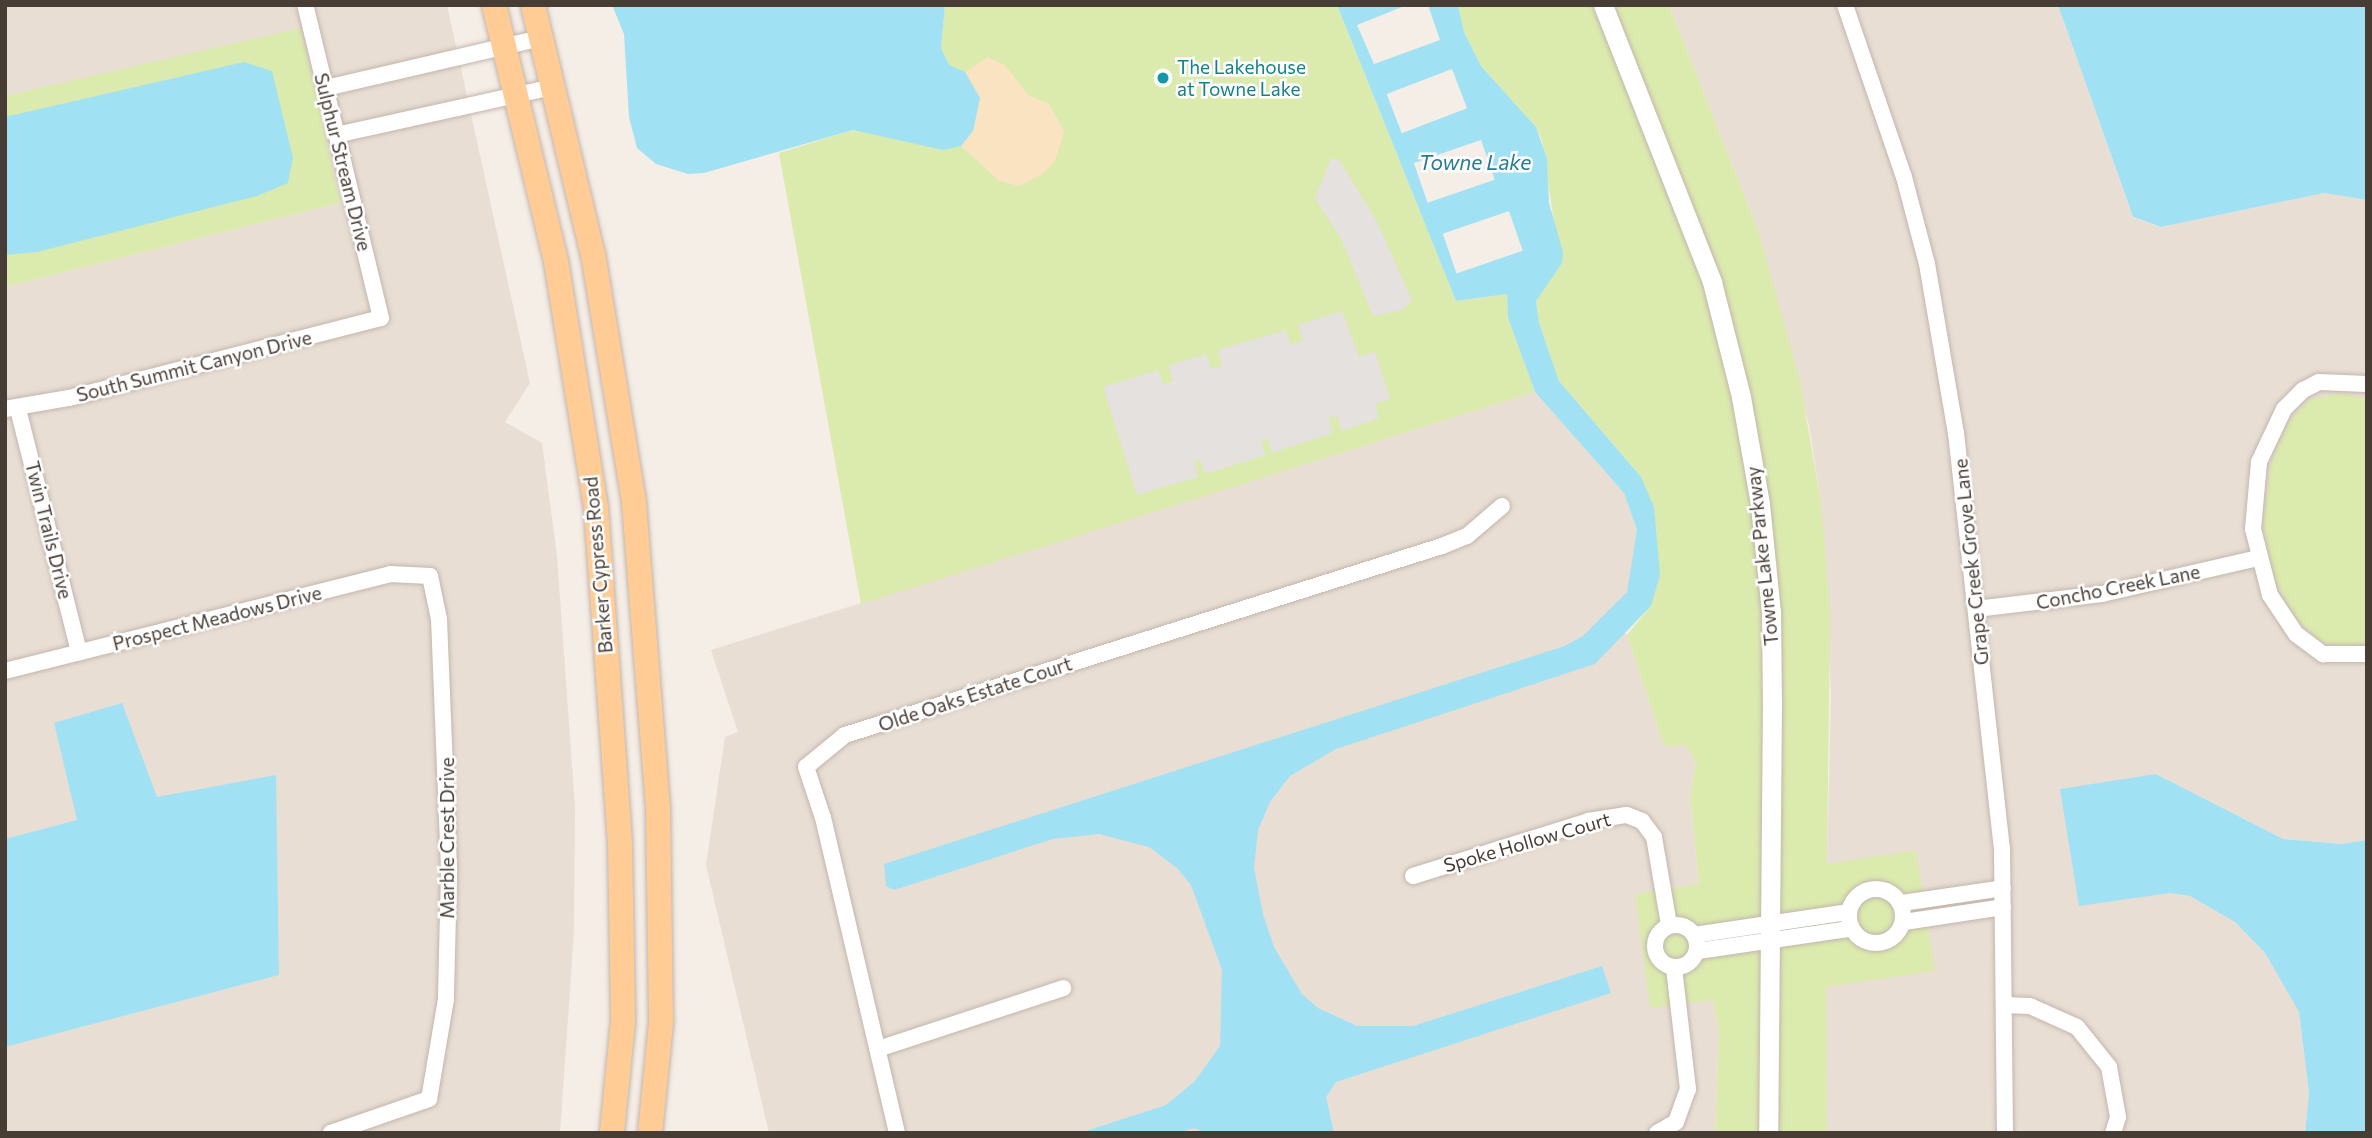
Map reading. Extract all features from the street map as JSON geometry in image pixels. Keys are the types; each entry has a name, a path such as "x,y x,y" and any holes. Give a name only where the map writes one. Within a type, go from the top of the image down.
{"main road":[{"name":"Barker Cypress Road","path":"494,5 556,261 596,508 620,844 623,1022 612,1133"},
{"name":"Barker Cypress Road","path":"533,5 593,254 634,503 658,846 661,1023 650,1133"},
{"path":"620,844 658,846"}],"street":[{"name":"Sulphur Stream Drive","path":"305,5 381,318"},
{"name":"Towne Lake Parkway","path":"1603,5 1705,262 1746,424 1760,504 1771,612 1768,1133"},
{"name":"Grape Creek Grove Lane","path":"1845,5 1904,177 1927,264 1950,392 1976,609 2003,888 2005,1133"},
{"path":"326,88 541,38"},
{"path":"336,135 553,87"},
{"name":"South Summit Canyon Drive","path":"12,409 381,318"},
{"path":"2367,384 2319,382 2292,398 2275,421 2256,480 2253,529 2258,558 2270,595 2306,645 2334,656 2367,654"},
{"name":"Twin Trails Drive","path":"12,409 79,652"},
{"name":"Olde Oaks Estate Court","path":"897,1133 823,818 806,766 845,735 1442,546 1466,536 1502,506"},
{"name":"Concho Creek Lane","path":"1976,609 2102,594 2258,558"},
{"name":"Prospect Meadows Drive","path":"5,671 390,574 430,576"},
{"name":"Marble Crest Drive","path":"331,1133 429,1099 446,999 449,872 439,618 430,576"},
{"name":"Spoke Hollow Court","path":"1412,876 1611,815 1642,821 1654,837 1661,862 1669,925"},
{"path":"1902,903 2003,888"},
{"path":"1849,929 1847,912 1853,901 1873,891 1893,894 1902,903 1904,922"},
{"path":"1674,968 1658,958 1654,948 1660,929 1669,925 1694,935 1849,929 1878,941 1890,937 1904,922 2003,907"},
{"path":"1674,968 1698,951 1847,912"},
{"path":"1694,935 1698,951"},
{"path":"1657,1133 1676,1122 1688,1089 1674,968"},
{"path":"878,1049 1063,988"},
{"path":"2004,1006 2030,1006 2077,1027 2109,1067 2118,1117 2113,1133"}],"shaded area":[{"path":"5,5 447,5 530,383 505,422 542,443 557,556 575,808 574,931 560,1133 5,1133 5,287 340,203 113,72 5,96"},
{"path":"1669,5 2058,5 2133,218 2161,227 2324,193 2367,200 2367,840 2342,844 2283,839 2156,774 2170,893 2190,896 2235,922 2265,953 2299,1012 2309,1094 2305,1133 1827,1133 1825,987 1935,970 1827,865 1831,694 1821,503 1809,425 1759,233"},
{"path":"1331,158 1340,161 1377,222 1412,300 1402,310 1373,316 1342,241 1315,198"},
{"path":"1342,311 1359,357 1375,352 1390,399 1375,404 1379,418 1341,431 1337,416 1329,418 1333,433 1272,453 1267,438 1261,440 1266,455 1205,474 1200,460 1194,462 1198,477 1137,495 1103,387 1158,370 1163,385 1173,381 1168,366 1206,354 1211,369 1222,366 1218,350 1286,330 1290,345 1303,340 1298,325"},
{"path":"1535,392 1624,493 1637,530 1634,558 1627,592 1608,612 1627,635 1664,746 1686,744 1696,763 1690,796 1699,885 1635,894 1713,1000 1719,1031 1715,1133 769,1133 706,865 725,737 738,732 711,650"}],"green space":[{"path":"945,5 1337,5 1456,301 1507,294 1508,318 1535,392 861,604 779,153 853,130 881,135 949,65 941,48"},
{"path":"1458,5 1669,5 1759,233 1800,381 1821,503 1830,612 1827,864 1916,850 1935,971 1826,987 1827,1133 1715,1133 1719,1031 1713,1000 1650,1008 1635,894 1699,884 1690,796 1696,763 1686,745 1664,746 1627,635 1651,606 1641,477 1559,381 1539,323 1536,301 1554,222 1542,141 1536,127 1481,66 1464,32"},
{"path":"301,28 340,203 5,287 5,96"},
{"path":"2341,393 2367,399 2367,643 2341,647 2316,639 2295,617 2275,581 2263,527 2271,461 2290,420 2310,399"}],"sand":[{"path":"988,57 1005,65 1028,95 1049,104 1064,131 1055,161 1043,174 1019,186 999,181 961,146 973,131 980,98 965,72"}],"water":[{"path":"612,5 945,5 941,48 949,65 965,72 980,98 973,131 961,146 943,150 853,130 704,173 688,174 656,164 637,148 629,117 624,34"},
{"name":"Towne Lake","path":"1337,5 1458,5 1464,32 1481,66 1536,127 1547,159 1549,203 1563,252 1562,263 1536,301 1539,323 1559,381 1641,477 1654,507 1660,575 1651,606 1595,664 1336,749 1290,776 1270,802 1258,830 1254,868 1263,914 1274,947 1302,994 1318,1008 1357,1026 1413,1026 1602,966 1611,993 1336,1082 1326,1097 1334,1133 1206,1133 1194,1128 1177,1133 1080,1133 1166,1105 1195,1081 1220,1046 1222,970 1191,885 1177,868 1149,847 1099,834 1053,839 894,890 886,886 884,864 1565,646 1583,636 1627,592 1637,530 1624,493 1535,392 1508,318 1507,294 1456,301"},
{"path":"2058,5 2367,5 2367,200 2324,193 2161,227 2133,217"},
{"path":"244,62 272,71 293,158 288,183 257,196 37,252 5,255 5,117"},
{"path":"122,703 157,797 276,775 279,975 5,1047 5,839 77,820 54,723"},
{"path":"2156,774 2283,839 2342,844 2367,840 2367,1133 2305,1133 2309,1093 2299,1012 2265,953 2235,922 2190,896 2170,893 2079,906 2060,789"}],"pier":[{"path":"1407,5 1428,5 1440,40 1374,64 1357,25"},
{"path":"1452,69 1467,108 1402,133 1387,94"},
{"path":"1481,140 1495,180 1428,203 1414,163"},
{"path":"1509,211 1523,251 1456,274 1443,234"}],"place":[{"name":"The Lakehouse at Towne Lake","path":"1163,78"}]}
